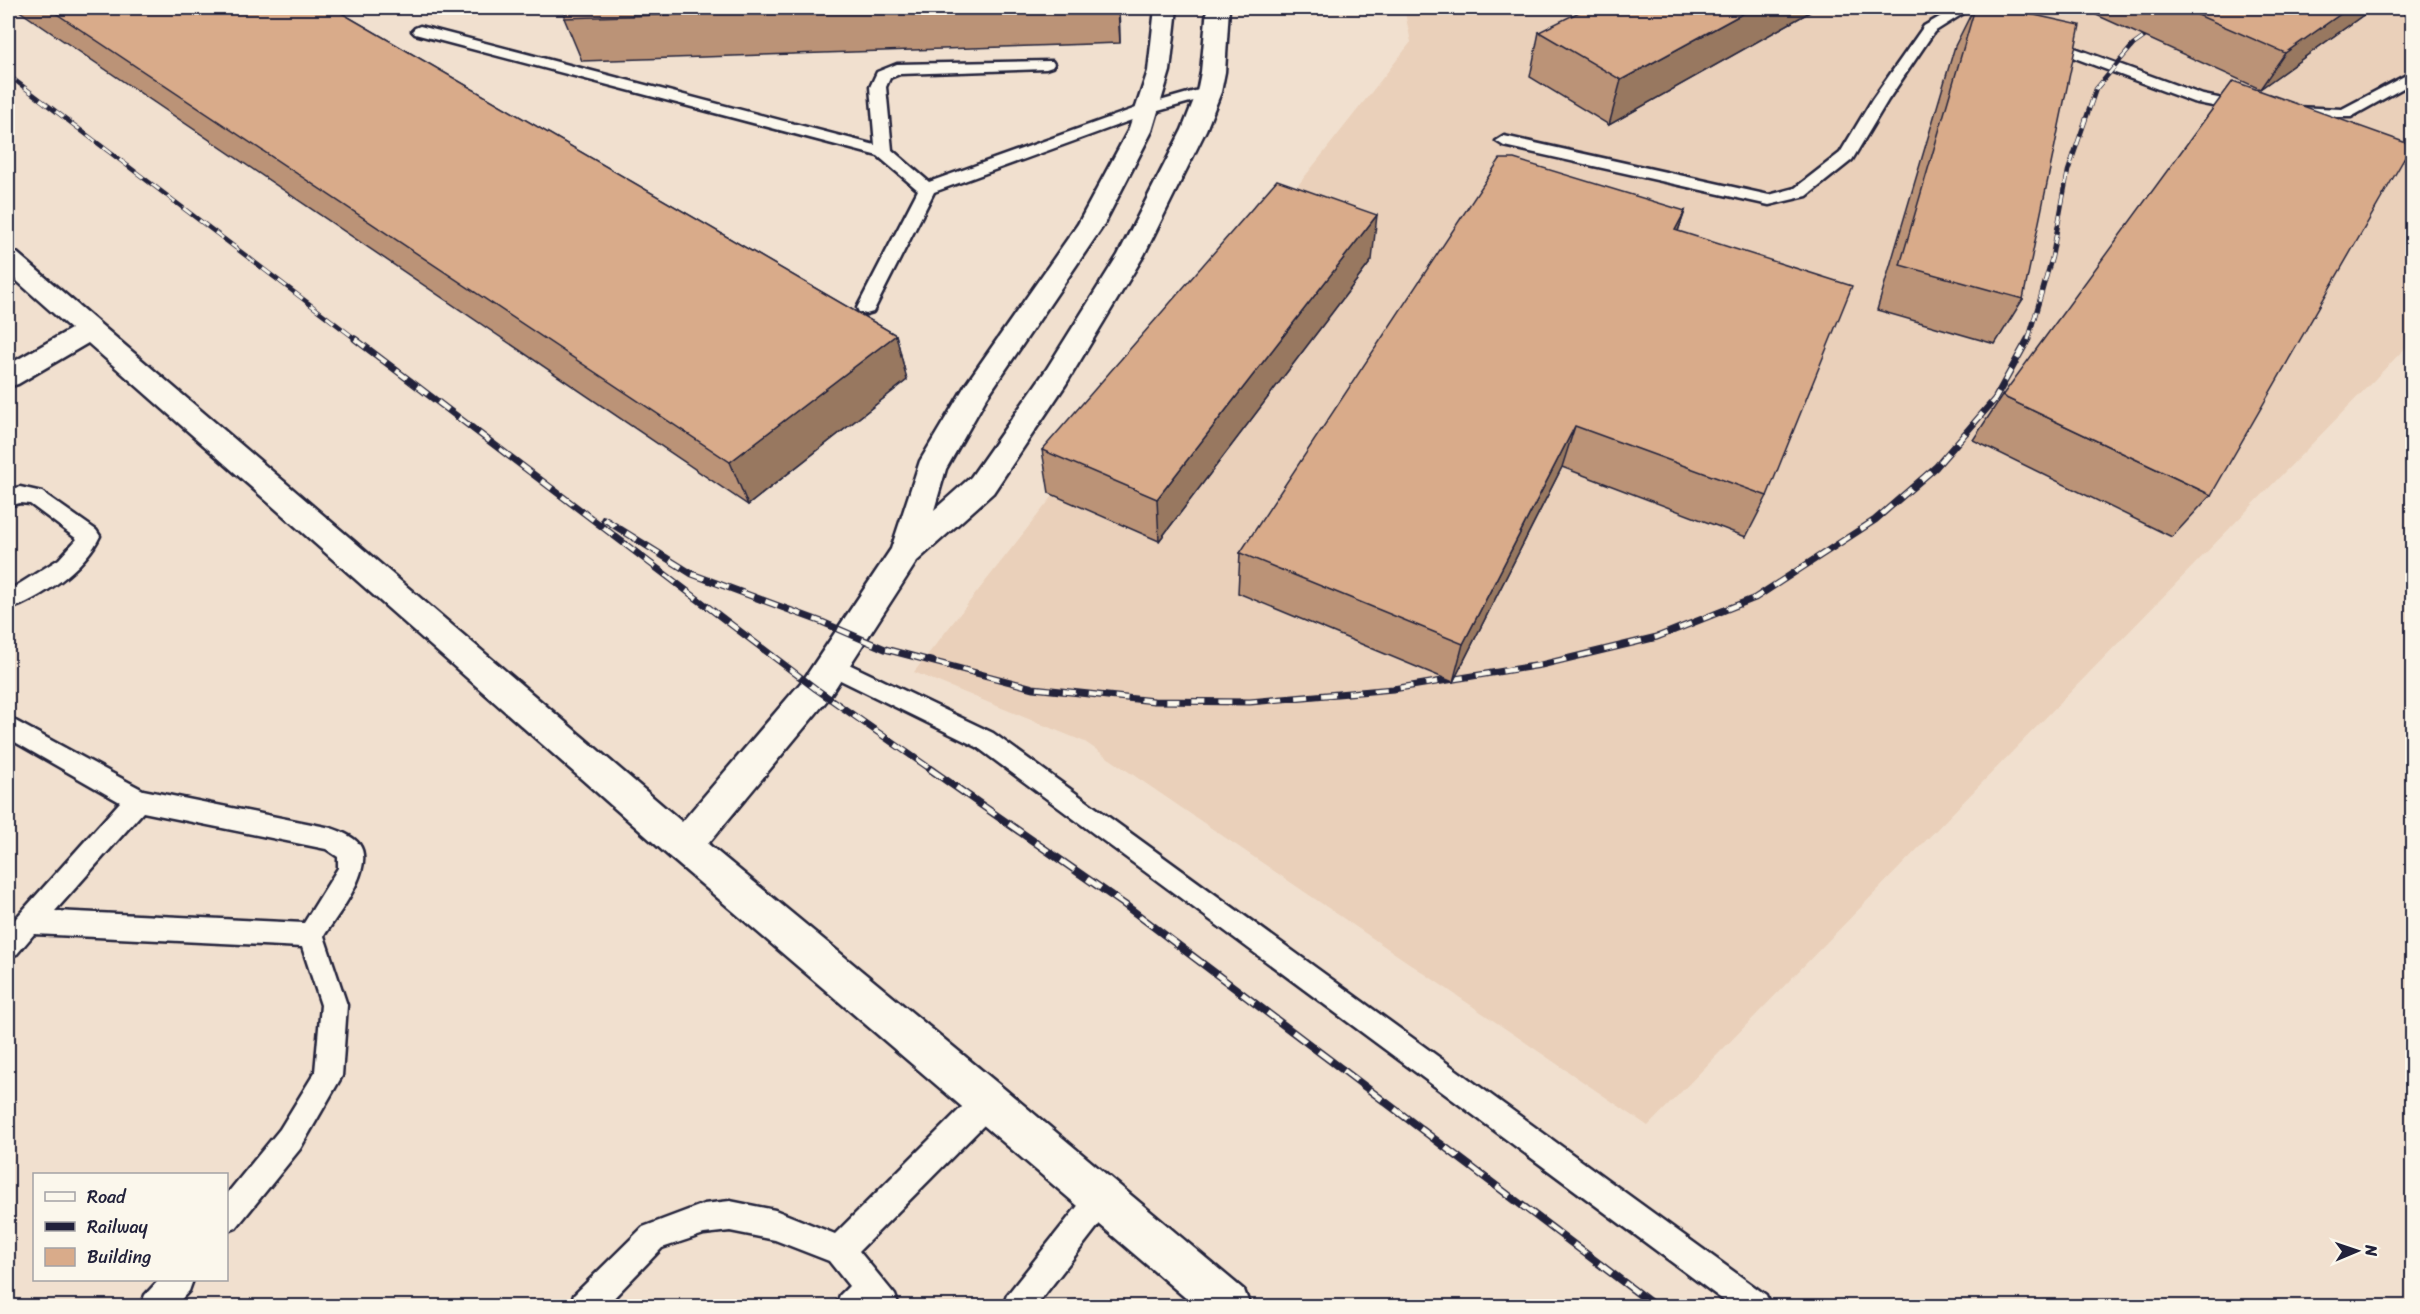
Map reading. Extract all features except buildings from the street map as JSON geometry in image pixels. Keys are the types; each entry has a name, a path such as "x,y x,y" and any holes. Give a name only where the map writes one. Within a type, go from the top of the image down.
{"street":[{"path":"906,552 931,469 976,391 1090,226 1140,131 1159,71 1166,8"},
{"path":"684,846 816,689 906,552 982,485 1056,377 1131,255 1194,130 1209,92 1218,8"},
{"path":"8,259 88,331 684,846 1228,1306"},
{"path":"8,377 88,331"}],"lane":[{"path":"2409,8 2412,12"},
{"path":"1503,141 1769,200 1801,192 1846,156 1880,100 1929,29 1957,9 1981,19"},
{"path":"420,31 884,152 927,189"},
{"path":"2026,35 2199,99 2268,111 2345,114 2412,77"},
{"path":"884,152 878,87 883,75 897,69 1046,64"},
{"path":"866,308 927,189 1145,110 1209,92"},
{"path":"8,498 20,495 35,497 89,536 86,548 71,562 8,602"},
{"path":"832,665 985,740 1755,1306"},
{"path":"8,728 138,800 331,839 350,851 351,870 311,935 334,1005 328,1076 290,1139 228,1216"},
{"path":"8,945 138,800"},
{"path":"28,922 311,935"},
{"path":"839,1250 988,1101"},
{"path":"1018,1306 1102,1198"},
{"path":"585,1306 653,1238 704,1219 729,1216 775,1225 839,1250 867,1300"},
{"path":"156,1306 177,1281"}],"shaded area":[{"path":"1404,8 2412,8 2412,341 1648,1126 1085,742 914,672 1411,42"}],"railway":[{"path":"2028,340 2052,257 2068,171 2096,89 2133,45 2185,8"},
{"path":"8,75 357,340"},
{"path":"355,339 816,689 932,770"},
{"path":"604,519 692,574 822,622 885,649 1033,688 1154,701 1250,702 1393,689 1541,665 1657,637 1755,598 1875,520 1936,467 1995,399 2028,339"},
{"path":"930,769 1125,905 1655,1306"}]}
